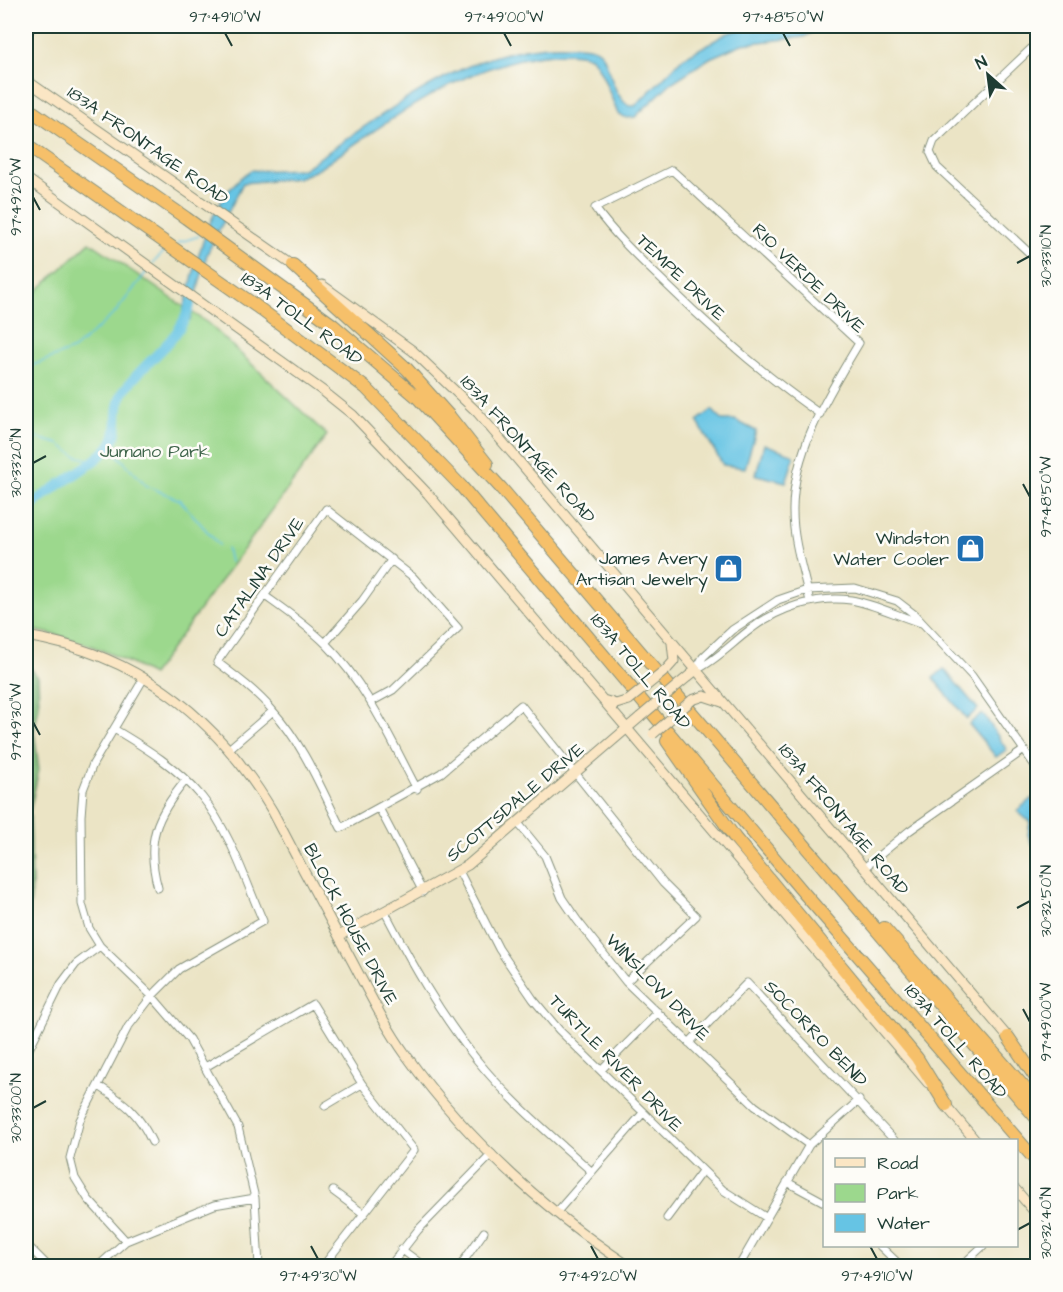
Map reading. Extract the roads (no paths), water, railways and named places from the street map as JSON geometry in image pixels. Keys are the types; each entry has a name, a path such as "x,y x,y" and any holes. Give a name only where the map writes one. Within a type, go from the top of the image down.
{"highway":[{"name":"183A TOLL ROAD","path":"26,107 124,174 333,325 418,398 501,488 1038,1120"},
{"name":"183A TOLL ROAD","path":"26,145 315,348 366,388 461,486 1017,1139"},
{"path":"293,265 378,340 450,417 482,457 501,488"},
{"path":"626,681 735,838 917,1058 946,1105"},
{"path":"794,835 828,866 1038,1104"},
{"path":"1008,1037 1038,1081"},
{"name":"183A TOLL ROAD","path":"1018,1140 1038,1163"}],"main road":[{"name":"183A FRONTAGE ROAD","path":"26,80 386,330 413,351 478,413 1038,1071"},
{"path":"26,178 301,375 353,415 388,450 974,1139"},
{"name":"BLOCK HOUSE DRIVE","path":"26,636 90,652 144,678 186,707 230,748 254,780 273,812 386,1024 406,1055 457,1118 492,1154 556,1213 629,1266"},
{"path":"603,700 616,704 629,700 672,665 675,656 669,638"},
{"name":"SCOTTSDALE DRIVE","path":"339,936 459,871 696,670"},
{"path":"649,756 647,742 653,734 692,700 704,696 724,702"},
{"path":"1018,1191 1038,1216"}],"street":[{"path":"26,36 33,26"},
{"path":"1038,42 934,141 931,149 931,158 937,167 1038,261"},
{"name":"TEMPE DRIVE","path":"672,170 595,208 623,242 707,324 786,390 820,414"},
{"name":"RIO VERDE DRIVE","path":"672,170 859,343 820,414 805,448 796,480 793,509 795,532 810,602"},
{"name":"CATALINA DRIVE","path":"273,711 250,687 217,662 326,509 392,559"},
{"path":"325,643 362,601 392,559 419,583 458,628 393,690 371,702"},
{"name":"SCOTTSDALE DRIVE","path":"696,670 703,657 754,613 778,600 807,590 855,588 897,601 923,624 972,676 1038,770"},
{"path":"265,596 325,643 357,681 371,702 417,789"},
{"name":"SCOTTSDALE DRIVE","path":"696,670 709,664 753,627 785,609 810,602 851,600 923,624"},
{"path":"144,678 93,764 83,790 82,904 89,928 100,946 152,996 189,1039 207,1066 238,1127 255,1198 259,1266"},
{"path":"230,748 273,711 293,736 341,828 417,789 441,773 521,705 577,772 663,883 696,916 626,982"},
{"path":"114,729 150,751 186,780 219,822 263,921 179,969 152,996 128,1027 80,1120 70,1158 75,1178 88,1199 126,1241"},
{"path":"864,868 909,831 1024,750"},
{"path":"159,888 154,874 152,842 156,824 165,805 186,780"},
{"path":"380,808 423,892"},
{"name":"WINSLOW DRIVE","path":"518,823 545,856 562,898 626,982 755,1106 809,1145"},
{"name":"TURTLE RIVER DRIVE","path":"459,871 499,949 533,999 559,1030 723,1190 767,1218"},
{"path":"385,912 423,983 477,1061 529,1116 592,1172"},
{"path":"26,1055 61,984 76,963 100,946"},
{"name":"SOCORRO BEND","path":"689,1043 747,983 893,1139"},
{"path":"207,1066 313,1004 362,1084 414,1150 323,1266"},
{"path":"600,1070 657,1012"},
{"path":"325,1106 362,1084"},
{"path":"99,1086 131,1108 143,1123 152,1142"},
{"path":"740,1266 809,1145 859,1100"},
{"path":"556,1213 643,1113"},
{"path":"390,1266 401,1249 492,1154"},
{"path":"668,1218 702,1171"},
{"path":"787,1182 823,1201"},
{"path":"333,1191 364,1214"},
{"path":"98,1266 126,1241 213,1205 255,1198"},
{"path":"460,1266 484,1232"},
{"path":"26,1244 48,1266"},
{"path":"882,1247 901,1266"},
{"path":"961,1266 981,1247"},
{"path":"401,1249 424,1266"}],"water":[{"path":"754,26 824,26 804,37 742,44 710,58 671,83 635,117 627,118 618,114 601,74 590,57 562,53 520,59 458,81 428,97 317,170 298,178 243,183 207,254 190,320 182,316 198,256 213,216 223,198 251,170 303,169 428,86 461,69 496,56 532,48 580,46 596,49 606,61 617,93 629,106 635,106 683,58 728,33"},
{"path":"712,410 722,420 735,420 756,431 745,468 723,465 697,421"},
{"path":"764,444 792,454 794,458 786,482 756,475"},
{"path":"944,669 978,709 967,719 933,678"},
{"path":"981,714 984,715 1005,747 1006,750 996,757 969,724"},
{"path":"1032,798 1037,805 1037,845 1032,844 1028,835 1030,822 1017,811"}],"waterway":[{"path":"178,243 199,236"},
{"path":"153,263 166,250"},
{"path":"26,368 74,349 115,313 148,270"},
{"path":"26,511 45,494 97,458 112,443 115,436 118,407 124,391 170,341 185,318 190,305"},
{"path":"26,435 59,444 76,456 92,460"},
{"path":"109,446 147,486 180,500 219,545"},
{"path":"227,548 230,562"}],"place":[{"name":"Windston Water Cooler","path":"970,548"},
{"name":"James Avery Artisan Jewelry","path":"729,568"}],"park label":[{"name":"Jumano Park","path":"155,451"}]}
